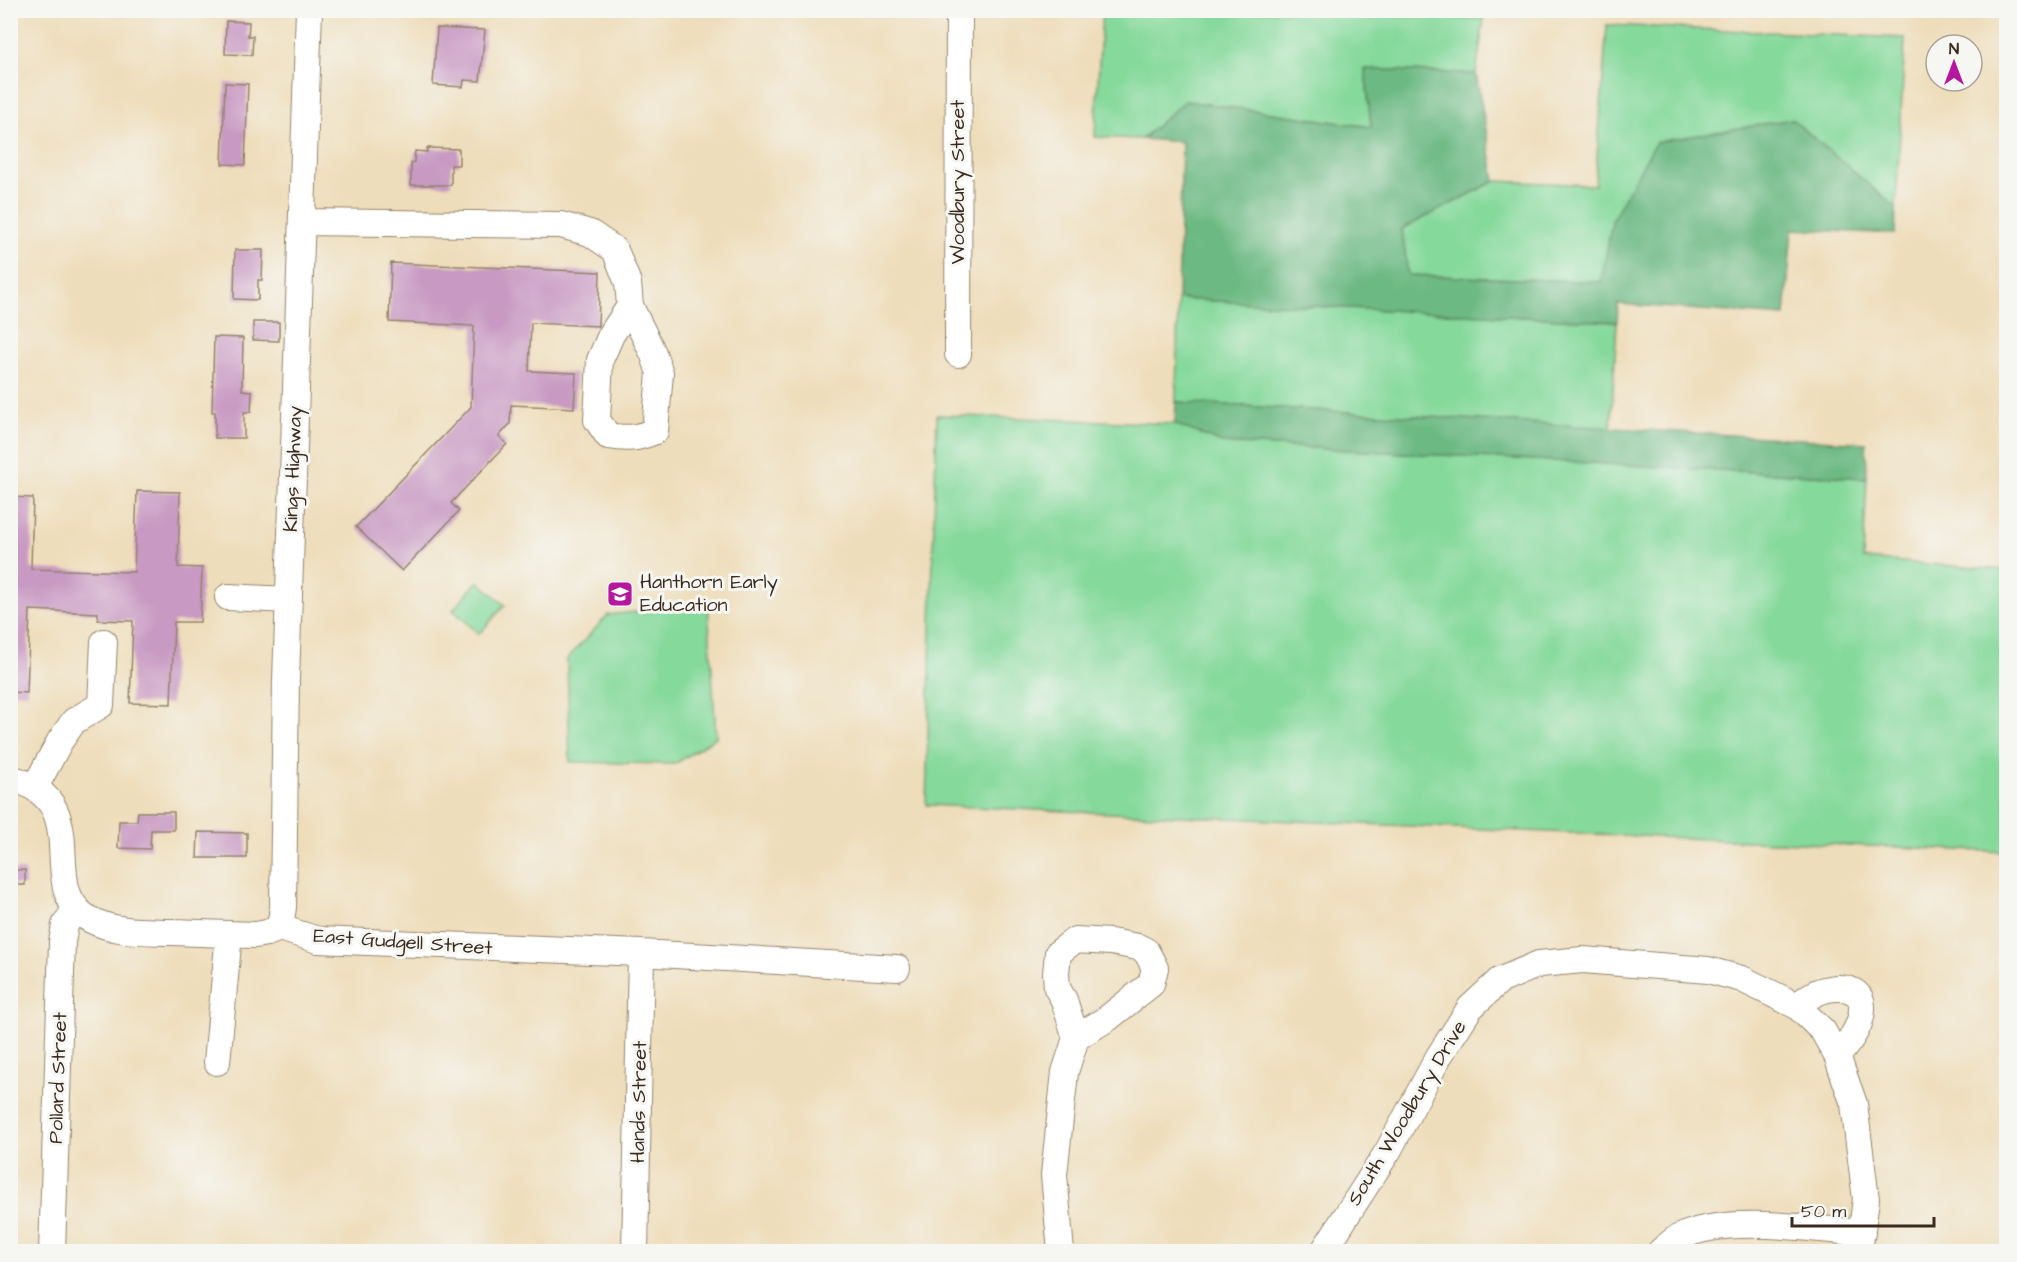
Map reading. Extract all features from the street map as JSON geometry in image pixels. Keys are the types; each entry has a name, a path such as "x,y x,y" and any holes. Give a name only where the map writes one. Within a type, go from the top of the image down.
{"street":[{"name":"Kings Highway","path":"280,928 283,907 289,600 309,10"},
{"name":"Woodbury Street","path":"958,354 959,10"},
{"path":"302,222 561,225 590,232 615,250 628,283 630,306 660,373 655,431 639,438 608,436 597,420 600,360 611,335 630,306"},
{"path":"228,597 289,600"},
{"path":"35,787 60,741 74,721 101,705 104,642"},
{"path":"10,778 35,787 51,801 61,831 66,889 70,901 89,919 116,929 255,935 280,928"},
{"name":"Pollard Street","path":"52,1251 62,942 65,925 76,908"},
{"name":"East Gudgell Street","path":"280,928 318,940 596,953 641,953 897,968"},
{"path":"217,1062 229,934"},
{"name":"Hands Street","path":"635,1251 641,953"},
{"name":"South Woodbury Drive","path":"1323,1251 1388,1151 1439,1056 1470,1008 1499,981 1539,964 1583,960 1708,970 1742,979 1797,1006 1823,1031 1837,1056 1854,1104 1866,1199 1861,1242"},
{"path":"1797,1006 1814,993 1834,988 1851,989 1858,994 1862,1004 1861,1018 1849,1042 1837,1056"},
{"path":"1061,1251 1054,1175 1065,1072 1076,1038"},
{"path":"1660,1251 1678,1238 1712,1227 1746,1224 1861,1242"}],"green space":[{"path":"1102,11 1288,11 1484,19 1476,74 1365,69 1372,127 1185,101 1142,139 1095,137"},
{"path":"1607,25 1905,38 1896,208 1791,119 1613,218 1601,282 1407,275 1402,229 1495,181 1595,185"},
{"path":"1365,69 1476,74 1495,181 1402,229 1408,275 1601,282 1613,218 1656,142 1792,119 1896,208 1895,234 1792,229 1785,316 1618,304 1617,322 1178,299 1182,142 1142,139 1185,101 1371,127"},
{"path":"1178,299 1617,322 1611,428 1176,402"},
{"path":"1176,402 1866,443 1867,478 1222,443 1175,424"},
{"path":"937,415 1175,424 1222,443 1867,478 1863,559 2006,570 2006,852 926,805"},
{"path":"478,581 505,605 479,634 453,610"},
{"path":"708,604 716,737 675,764 570,762 567,659 608,615"}],"building":[{"path":"226,21 249,22 248,36 253,36 252,55 225,54"},
{"path":"437,28 485,30 480,81 464,80 463,87 433,85"},
{"path":"225,83 248,84 245,165 222,164"},
{"path":"427,148 459,149 459,165 451,165 451,185 411,185 411,163 414,162 415,151 427,152"},
{"path":"235,250 263,250 262,280 258,280 258,300 234,299"},
{"path":"391,263 600,272 598,326 531,323 529,371 576,373 574,408 511,405 510,424 499,436 507,444 451,503 459,511 402,571 356,527 471,407 474,326 389,322"},
{"path":"253,322 279,322 279,341 253,340"},
{"path":"214,337 243,338 242,390 252,391 251,412 244,412 244,438 215,438 215,412 212,412"},
{"path":"137,491 180,492 178,567 202,568 200,622 174,622 171,704 130,703 133,621 98,620 98,613 30,610 27,693 10,692 10,497 33,498 31,569 134,572"},
{"path":"138,812 174,812 174,830 151,830 150,849 118,848 119,821 137,821"},
{"path":"198,832 247,833 247,858 197,858"},
{"path":"10,870 25,870 25,885 10,885"}],"place":[{"name":"Hanthorn Early Education","path":"620,594"}]}
